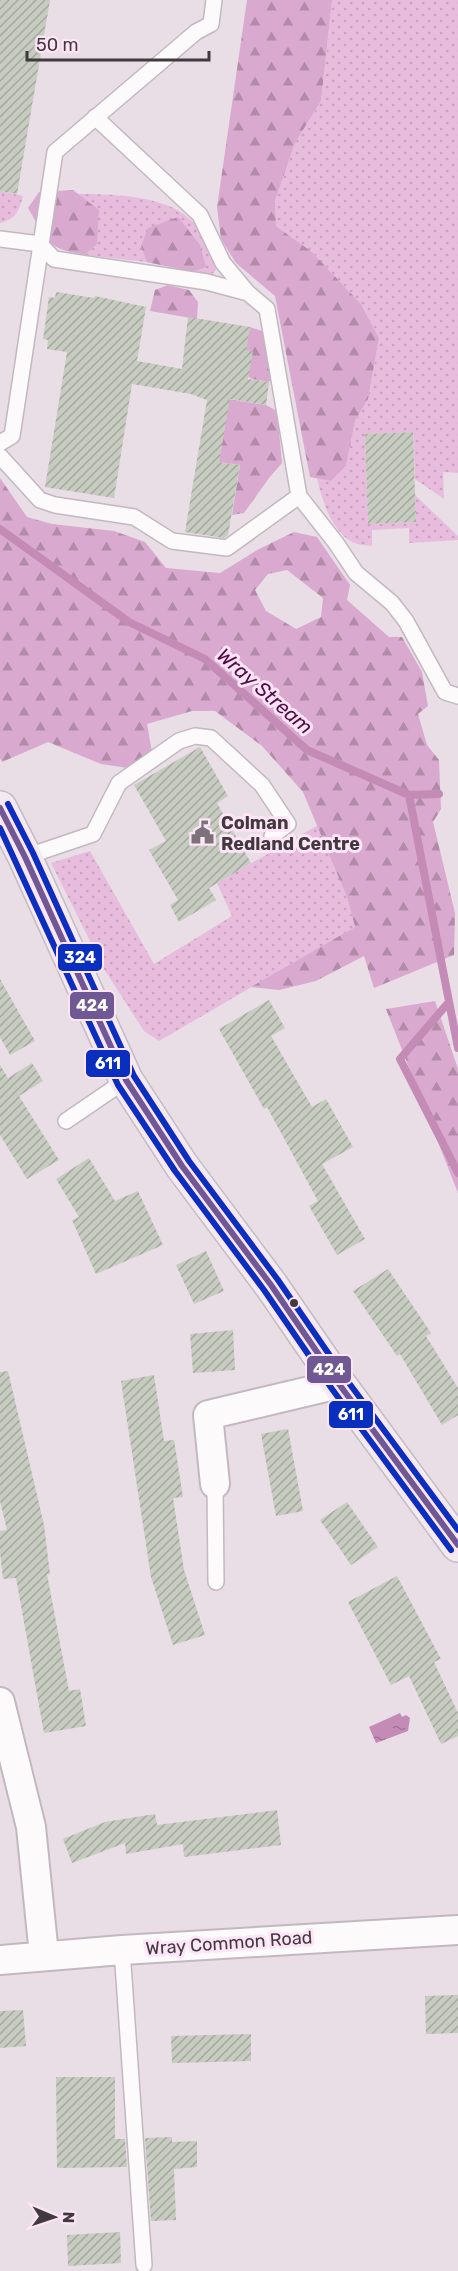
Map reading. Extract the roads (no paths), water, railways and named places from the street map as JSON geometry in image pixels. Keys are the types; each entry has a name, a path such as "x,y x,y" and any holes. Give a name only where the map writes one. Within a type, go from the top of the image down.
{"main road":[{"path":"0,808 25,857 126,1080 182,1166 271,1285 339,1384 458,1545"}],"street":[{"path":"215,1484 208,1415 339,1384"},
{"path":"0,1702 31,1827 44,1955"},
{"name":"Wray Common Road","path":"0,1960 44,1955 458,1930"}],"lane":[{"path":"6,439 55,152 196,32 211,24 214,0"},
{"path":"95,117 200,215 223,263 248,293 267,309 299,496 356,573 393,603 406,621 445,693 458,696"},
{"path":"0,239 40,244 54,259 207,282 248,293"},
{"path":"0,456 40,500 56,505 134,518 172,541 227,548 299,496"},
{"path":"25,857 93,834 119,783 178,741 195,736 211,738 262,785 288,824 272,836"},
{"path":"66,1120 126,1080"},
{"path":"215,1484 216,1582"},
{"path":"122,1950 144,2265"}],"water":[{"path":"400,1713 402,1717 406,1715 410,1718 408,1731 376,1743 369,1727"}],"waterway":[{"name":"Wray Stream","path":"0,529 129,622 205,659 307,750 409,795 439,794"},
{"name":"Wray Stream","path":"409,795 458,1048"},
{"name":"Wray Stream","path":"448,1003 400,1059 458,1173"}],"place":[{"name":"Colman Redland Centre","path":"203,833"}]}
